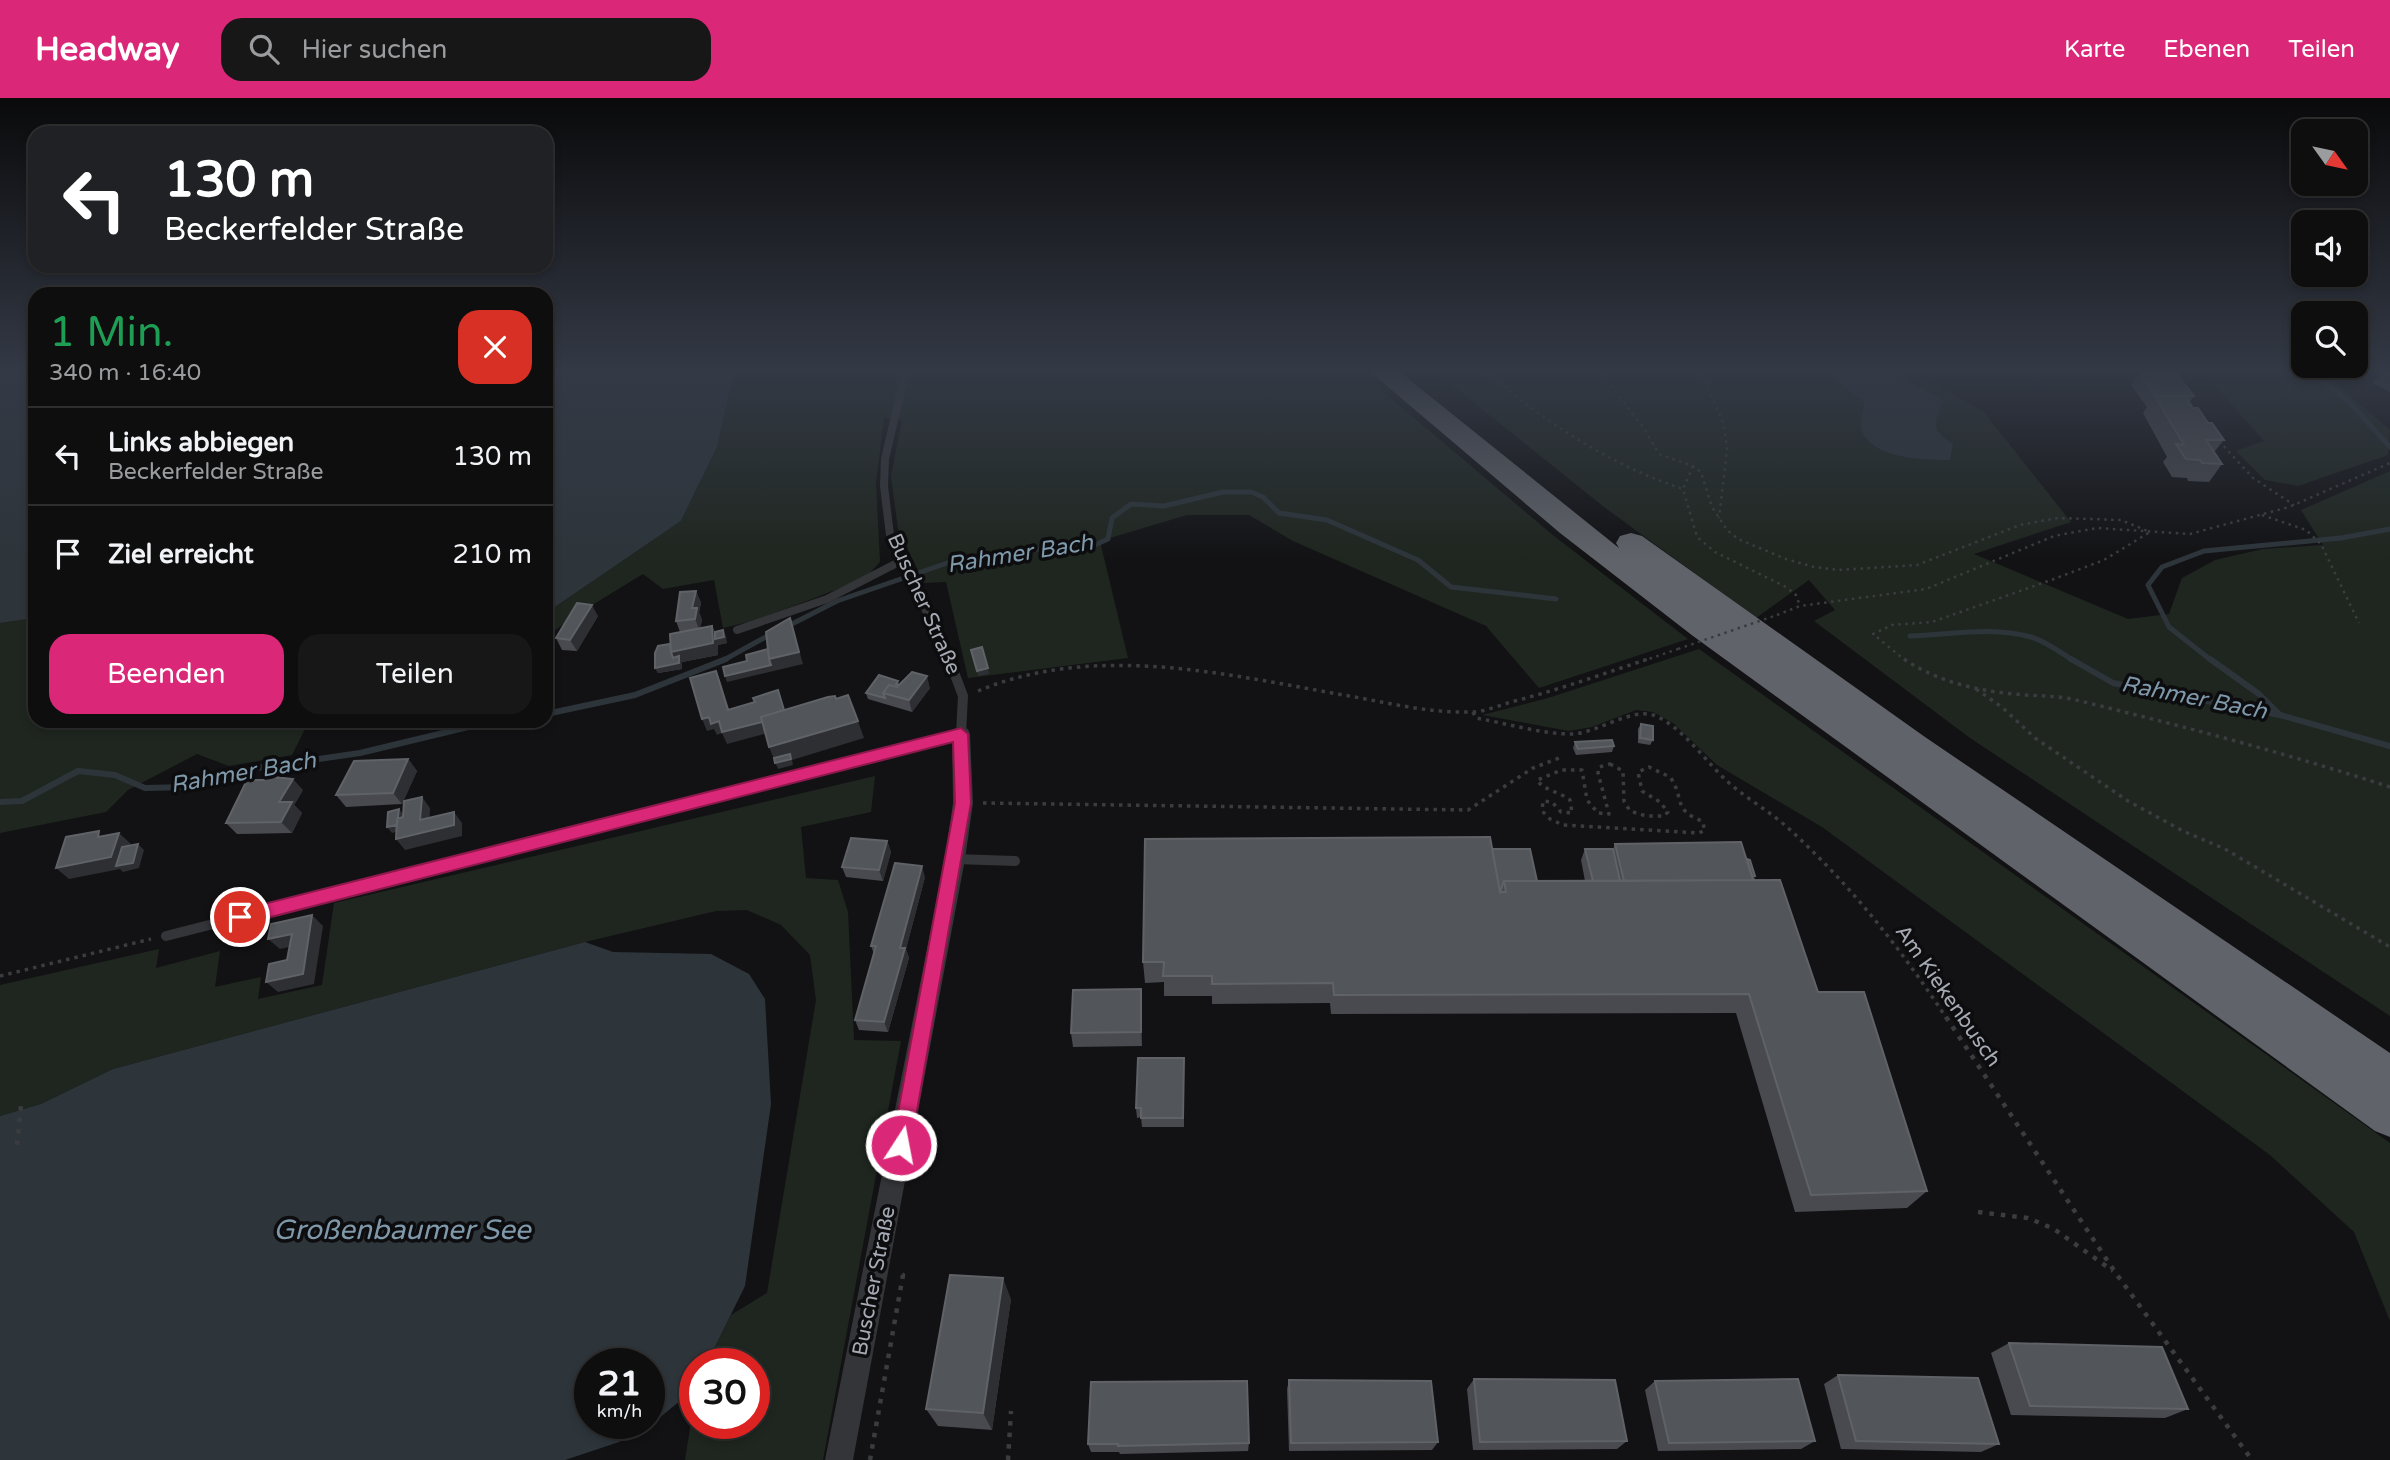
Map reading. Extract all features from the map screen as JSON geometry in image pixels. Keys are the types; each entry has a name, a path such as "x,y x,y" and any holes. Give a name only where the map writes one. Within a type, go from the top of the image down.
{"highway":[{"path":"1457,433 1570,526 1704,628 2390,1117"},
{"path":"1492,433 1590,512 1722,610 2390,1076"}],"street":[{"name":"Buscher Straße","path":"839,1460 955,859 963,803 961,734"}],"lane":[{"name":"Buscher Straße","path":"890,433 884,473 890,535 945,648 963,696 961,734"},
{"path":"737,630 827,599 901,561"},
{"path":"166,936 961,734"},
{"path":"955,859 1015,861"}],"path":[{"path":"1568,433 1585,445 1667,485 1683,489"},
{"path":"1646,433 1659,454 1693,466 1701,472 1712,507 1719,519 1738,539 1814,567 1839,570 1917,565 1981,539 2042,520 2121,520 2150,532"},
{"path":"1719,519 1727,450 1725,433"},
{"path":"2218,439 2246,475 2294,505"},
{"path":"963,696 972,695 1001,681 1032,675 1151,665 1180,667 1430,709 1473,712 1544,694 1800,606 1926,589 2054,536 2097,528 2190,534 2294,505 2390,463"},
{"path":"1693,466 1683,489 1697,537 1715,552 1786,587 1796,595 1800,606"},
{"path":"2262,515 2291,523 2315,537 2321,544 2359,623"},
{"path":"2150,532 2104,560 2054,579 1932,622 1892,625 1873,634 1893,653 1940,680 1974,688 2065,697 2208,733 2390,787"},
{"path":"1974,688 2003,708 2035,738 2128,801 2183,831 2225,849 2390,947"},
{"name":"Am Kiekenbusch","path":"1473,712 1476,718 1571,734 1595,730 1638,714 1652,715 1670,725 1729,783 1785,825 1836,874 1906,957 2115,1272 2252,1460"},
{"path":"963,803 1468,810 1533,768 1562,757"},
{"path":"1610,764 1623,771 1624,801 1630,811 1646,816 1664,816 1668,812 1660,802 1642,791 1639,784 1638,772 1649,767 1664,771 1676,784 1679,802 1685,814 1702,821 1705,830 1699,833 1563,825 1550,819 1542,811 1544,801 1552,802 1561,813 1572,813 1570,800 1558,791 1542,786 1537,780 1562,771 1582,770 1587,800 1598,813 1609,814 1606,797 1597,776 1600,767 1610,764"},
{"path":"0,976 166,936"},
{"path":"17,1145 21,1105"},
{"path":"1978,1212 2028,1218 2054,1230 2115,1272"},
{"path":"870,1460 902,1275 876,1274"},
{"path":"1008,1460 1011,1411"}],"shaded area":[{"path":"720,433 882,433 876,483 880,562 864,579 757,620 723,628 714,580 663,589 643,574 553,632 553,608 681,521 717,447"},
{"path":"900,433 1431,433 1554,536 1688,639 1539,688 1486,626 1293,541 1249,515 1187,515 1100,541 1128,658 968,678 946,582 924,583 898,529 891,476"},
{"path":"1511,433 2000,433 2071,522 1974,554 2128,619 2169,614 2182,578 2215,560 2263,549 2323,545 2301,510 2390,471 2390,1016 1970,738 1814,621 1835,610 1809,580 1756,618 1604,507"},
{"path":"2256,433 2390,433 2388,455 2298,486 2265,480 2236,451 2264,441"},
{"path":"28,619 28,728 306,728 292,755 229,766 197,754 128,790 106,812 0,833 0,623"},
{"path":"1699,649 2390,1143 2390,1321 2354,1232 2270,1155 1822,827 1717,765 1673,723 1653,712 1636,710 1592,727 1569,731 1482,715 1548,698"},
{"path":"875,776 871,812 801,827 806,878 838,880 848,912 854,1040 901,1041 823,1460 685,1460 688,1439 770,1439 770,1348 714,1348 731,1315 767,1293 816,1000 810,955 781,925 747,910 716,911 585,942 113,1069 41,1104 0,1116 0,985 159,949 156,968 220,951 215,987 261,977 258,999 322,985 334,903"}],"water":[{"path":"0,433 28,433 28,619 0,623"},
{"path":"553,433 720,433 717,447 681,521 553,608"},
{"path":"1863,433 1940,433 1953,444 1950,460 1927,459 1886,452 1866,438"},
{"name":"Großenbaumer See","path":"585,942 613,952 711,954 749,974 765,999 771,1104 745,1286 714,1348 679,1348 679,1402 665,1413 665,1348 574,1348 574,1439 624,1439 565,1460 0,1460 0,1116 41,1104 113,1069"}],"building":[{"path":"2177,433 2219,433 2224,440 2206,440 2222,464 2186,459 2176,444 2184,445"},
{"path":"696,591 692,608 697,608 695,619 676,621 680,592"},
{"path":"577,603 592,605 570,640 556,638"},
{"path":"790,618 799,652 769,659 766,632"},
{"path":"712,626 713,643 671,652 670,634"},
{"path":"723,630 724,637 715,639 715,632"},
{"path":"670,644 673,658 679,656 679,663 655,668 658,646"},
{"path":"982,647 988,668 977,671 971,650"},
{"path":"768,649 771,665 725,676 723,667 747,661 746,655"},
{"path":"716,671 728,710 755,702 753,698 778,690 784,710 761,717 762,722 722,732 719,721 711,724 709,717 702,719 690,678"},
{"path":"912,672 927,676 909,700 883,693 889,685 897,687"},
{"path":"879,675 898,681 897,687 889,685 883,693 885,698 866,693"},
{"path":"848,695 858,721 769,747 761,717 828,697 835,696 836,699"},
{"path":"1641,724 1653,726 1653,740 1640,738"},
{"path":"1612,740 1614,746 1578,749 1575,742"},
{"path":"790,754 791,759 775,763 774,758"},
{"path":"408,759 393,793 336,795 354,761"},
{"path":"265,776 293,779 279,802 292,802 281,822 226,823 247,780 264,780"},
{"path":"422,797 420,820 454,812 454,825 396,839 397,819 403,817 404,801"},
{"path":"399,809 397,825 387,827 388,812"},
{"path":"99,831 98,837 119,833 111,857 56,868 66,837"},
{"path":"1490,837 1500,892 1506,892 1504,881 1780,880 1818,992 1864,992 1927,1191 1811,1195 1749,994 1334,995 1333,983 1212,984 1212,976 1163,976 1164,962 1143,962 1145,839"},
{"path":"851,838 887,841 879,870 842,867"},
{"path":"1741,842 1753,880 1624,881 1615,844"},
{"path":"138,844 133,863 116,866 122,847"},
{"path":"1492,849 1530,849 1537,881 1504,881 1500,892"},
{"path":"1585,849 1613,849 1620,881 1593,881"},
{"path":"1747,859 1750,860 1755,876 1752,876"},
{"path":"895,863 922,866 900,948 905,948 884,1022 855,1020 876,946 871,946"},
{"path":"312,915 303,974 266,982 269,964 287,960 292,934 268,939 271,924"},
{"path":"1141,989 1141,1032 1071,1033 1073,990"},
{"path":"1138,1058 1184,1058 1183,1118 1141,1118 1141,1108 1136,1108"},
{"path":"950,1275 1003,1278 983,1413 926,1409"},
{"path":"2009,1343 2162,1347 2188,1409 2030,1406"},
{"path":"1838,1375 1978,1378 1999,1444 1856,1441"},
{"path":"1474,1379 1615,1380 1627,1441 1480,1442"},
{"path":"1798,1379 1815,1441 1669,1443 1655,1381"},
{"path":"1289,1380 1431,1381 1438,1442 1291,1443"},
{"path":"1247,1381 1249,1443 1118,1446 1088,1444 1091,1382"}],"waterway":[{"path":"2377,433 2390,447"},
{"name":"Rahmer Bach","path":"786,627 837,601 953,561 1062,546 1088,548 1108,539 1112,518 1131,504 1164,506 1223,492 1251,492 1263,497 1279,513 1327,520 1418,560 1451,587 1556,599"},
{"path":"2212,661 2169,627 2148,585 2162,567 2204,551 2341,538 2390,529"},
{"name":"Rahmer Bach","path":"1910,636 1986,632 2016,634 2042,641 2074,661"},
{"name":"Rahmer Bach","path":"725,660 773,633"},
{"name":"Rahmer Bach","path":"2071,659 2113,683 2280,715"},
{"path":"2210,659 2259,694 2280,715"},
{"name":"Rahmer Bach","path":"553,713 635,695 725,660"},
{"path":"2280,715 2390,746"},
{"name":"Rahmer Bach","path":"0,802 22,801 78,771 115,775 145,788 188,787 243,770 360,753 464,728"}],"route":[{"path":"240,917 961,734 963,803 955,859 901,1145"}]}
